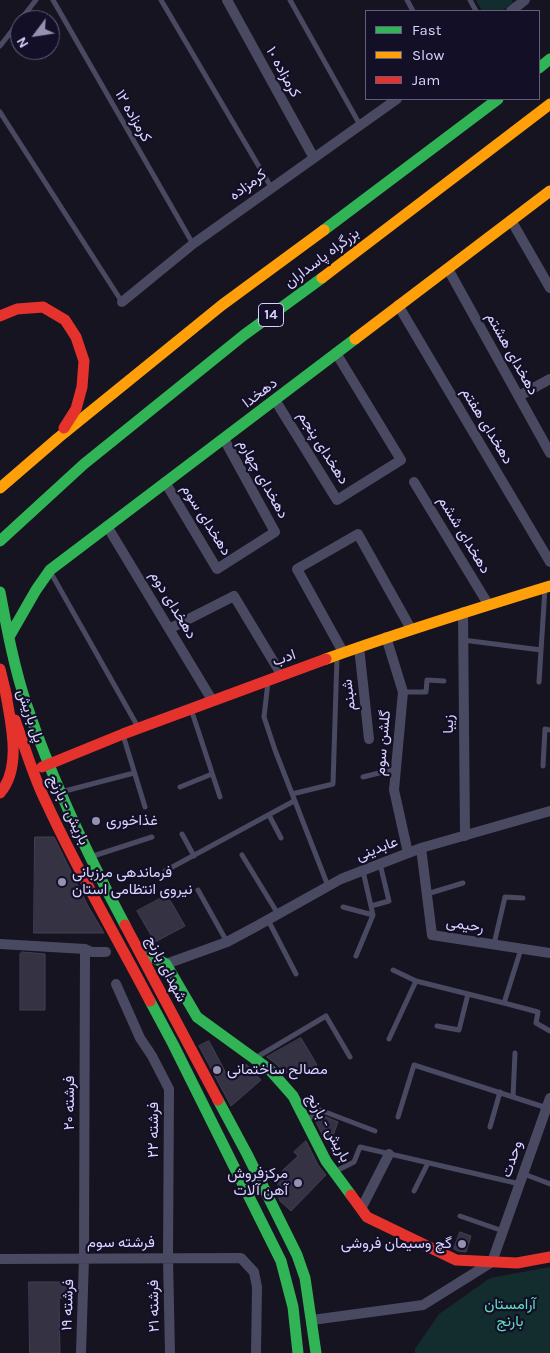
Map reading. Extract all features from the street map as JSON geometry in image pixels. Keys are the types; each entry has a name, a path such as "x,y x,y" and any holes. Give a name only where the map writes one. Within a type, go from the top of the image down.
{"main road":[{"path":"540,67 550,59"},
{"name":"بزرگراه پاسداران","path":"0,488 58,438 222,305 352,210 497,100"},
{"name":"بزرگراه پاسداران","path":"1,540 84,464 236,341 374,239 550,104"},
{"name":"دهخدا","path":"9,637 36,590 50,570 550,191"},
{"path":"0,316 17,309 43,307 65,320 76,337 84,361 82,387 76,409 58,438"},
{"name":"ادب","path":"33,772 50,763 123,734 281,674 386,637 548,587"},
{"name":"شهدای بارنج","path":"0,592 9,637 26,702 60,792 90,857 247,1154 297,1255 305,1278 316,1353"},
{"name":"پل باریش","path":"0,669 4,689 33,772"},
{"path":"0,793 5,788 12,764 13,741 4,689"},
{"name":"باریش - بارنج","path":"33,772 45,801 103,916"},
{"name":"شهدای بارنج","path":"103,916 174,1044 281,1261 288,1282 294,1314 298,1353"},
{"path":"140,951 166,964"},
{"name":"باریش - بارنج","path":"166,964 197,1017 270,1070 293,1096 326,1161 367,1217 456,1260 517,1263 550,1257"}],"street":[{"name":"کرمزاده ١٠","path":"226,0 314,158"},
{"path":"512,10 525,0"},
{"name":"کرمزاده","path":"122,302 192,244 396,100"},
{"path":"511,220 550,288"},
{"name":"دهخدای هشتم","path":"448,269 550,453"},
{"name":"دهخدای هفتم","path":"398,305 550,562"},
{"name":"دهخدای پنجم","path":"275,400 337,500 401,460 336,353"},
{"path":"519,396 550,379"},
{"name":"دهخدای چهارم","path":"224,439 275,532"},
{"name":"دهخدای سوم","path":"165,482 217,569 275,532"},
{"name":"دهخدای ششم","path":"414,482 488,604"},
{"name":"دهخدای دوم","path":"107,526 212,700"},
{"path":"340,654 297,569 358,534 411,629"},
{"path":"169,629 234,596 281,674"},
{"name":"زیبا","path":"463,612 465,836"},
{"name":"گلشن سوم","path":"386,637 403,692 394,790 408,853"},
{"name":"شبنم","path":"359,647 370,739"},
{"name":"عابدینی","path":"166,964 226,942 341,879 421,848 550,811"},
{"name":"رحیمی","path":"421,848 432,935 550,953"},
{"path":"0,944 106,952"},
{"name":"۲۰ فرشته","path":"84,1258 85,949"},
{"name":"۲۲ فرشته","path":"116,984 140,1038 152,1056 169,1089 168,1258"},
{"name":"وحدت","path":"492,1262 549,1105"},
{"path":"361,1209 389,1154"},
{"name":"فرشته سوم","path":"0,1258 242,1258 254,1272 258,1287 256,1353"},
{"name":"۱۹ فرشته","path":"81,1353 84,1258"},
{"name":"۲۱ فرشته","path":"168,1258 170,1353"},
{"path":"312,1320 423,1305 492,1262"}],"lane":[{"path":"0,46 36,0"},
{"name":"کرمزاده ١٢","path":"53,0 192,244"},
{"path":"162,0 271,187"},
{"path":"290,0 360,125"},
{"path":"0,112 122,302"},
{"path":"50,570 139,728"},
{"path":"540,682 541,650 548,587"},
{"path":"463,640 541,650"},
{"path":"292,794 333,784 340,654"},
{"path":"268,679 264,717 294,801 328,887"},
{"path":"403,692 426,692 427,680 444,682"},
{"path":"191,708 220,797"},
{"path":"543,766 545,730 550,730"},
{"path":"123,734 145,807"},
{"path":"363,777 396,769"},
{"path":"60,792 134,773"},
{"path":"180,787 212,774"},
{"path":"165,871 294,801"},
{"path":"268,815 281,838"},
{"path":"182,834 194,856"},
{"path":"90,857 152,837"},
{"path":"242,855 278,914"},
{"path":"371,906 390,901 380,864"},
{"path":"356,956 373,915 363,871"},
{"path":"427,894 463,883"},
{"path":"198,890 226,942"},
{"path":"494,944 505,897 523,898"},
{"path":"343,907 373,915"},
{"path":"268,920 296,974"},
{"path":"504,1003 521,948"},
{"path":"393,970 416,982 538,1012 536,1023 550,1031"},
{"path":"389,1039 416,982"},
{"path":"437,1026 459,1030 468,994"},
{"path":"254,1058 326,1016 350,1057"},
{"path":"513,1096 515,1052"},
{"path":"398,1118 414,1065 513,1096 549,1105"},
{"path":"490,1128 500,1092"},
{"path":"306,1121 320,1110 375,1131"},
{"path":"334,1172 354,1162 360,1147 428,1163 550,1184"},
{"path":"414,1191 428,1163"},
{"path":"460,1216 503,1231"}],"green space":[{"path":"476,0 512,0 513,3 503,10 481,10"},
{"name":"آرامستان بارنج","path":"550,1267 550,1353 415,1353 415,1349 439,1314 490,1278"}],"building":[{"name":"فرماندهی مرزبانی نیروی انتظامی استان","path":"35,837 54,837 88,906 104,933 34,933"},
{"path":"167,895 185,926 155,942 137,911"},
{"path":"22,952 45,954 45,1010 20,1010 20,954"},
{"path":"301,1038 317,1065 295,1078 267,1057"},
{"name":"مصالح ساختمانی","path":"209,1041 228,1077 246,1064 261,1080 231,1106 199,1046"},
{"path":"324,1116 338,1122 331,1141 326,1142 316,1122 317,1119"},
{"name":"مرکزفروش آهن آلات","path":"306,1141 318,1165 326,1175 291,1211 280,1201 276,1191 283,1170 298,1156 294,1152"},
{"name":"گچ وسیمان فروشی","path":"460,1232 471,1236 466,1252 454,1249"},
{"path":"29,1282 67,1282 67,1298 59,1298 60,1353 30,1353"}],"traffic: fast":[{"path":"540,67 550,59"},
{"path":"324,230 497,100"},
{"path":"0,541 84,464 244,335 322,278"},
{"path":"9,637 36,590 50,570 355,339"},
{"path":"0,592 18,676 36,732 71,816 125,925"},
{"path":"140,951 166,964 197,1017 270,1070 293,1096 326,1161 351,1195"},
{"path":"150,1001 281,1261 293,1307 298,1353"},
{"path":"218,1100 297,1255 305,1278 316,1353"}],"traffic: slow":[{"path":"322,278 550,104"},
{"path":"355,339 550,191"},
{"path":"0,488 58,438 222,305 324,230"},
{"path":"326,659 410,630 550,586"}],"traffic: jam":[{"path":"0,316 17,309 43,307 65,320 76,337 84,361 82,387 76,409 64,428"},
{"path":"42,767 123,734 326,659"},
{"path":"0,669 7,698"},
{"path":"0,793 7,782 13,757 12,729 5,689"},
{"path":"15,720 37,782 58,827 150,1001"},
{"path":"125,925 218,1100"},
{"path":"351,1195 367,1217 456,1260 517,1263 550,1257"}],"place":[{"name":"غذاخوری","path":"96,821"},
{"name":"فرماندهی مرزبانی نیروی انتظامی استان","path":"62,882"},
{"name":"مصالح ساختمانی","path":"217,1070"},
{"name":"مرکزفروش آهن آلات","path":"298,1183"},
{"name":"گچ وسیمان فروشی","path":"462,1244"}]}
